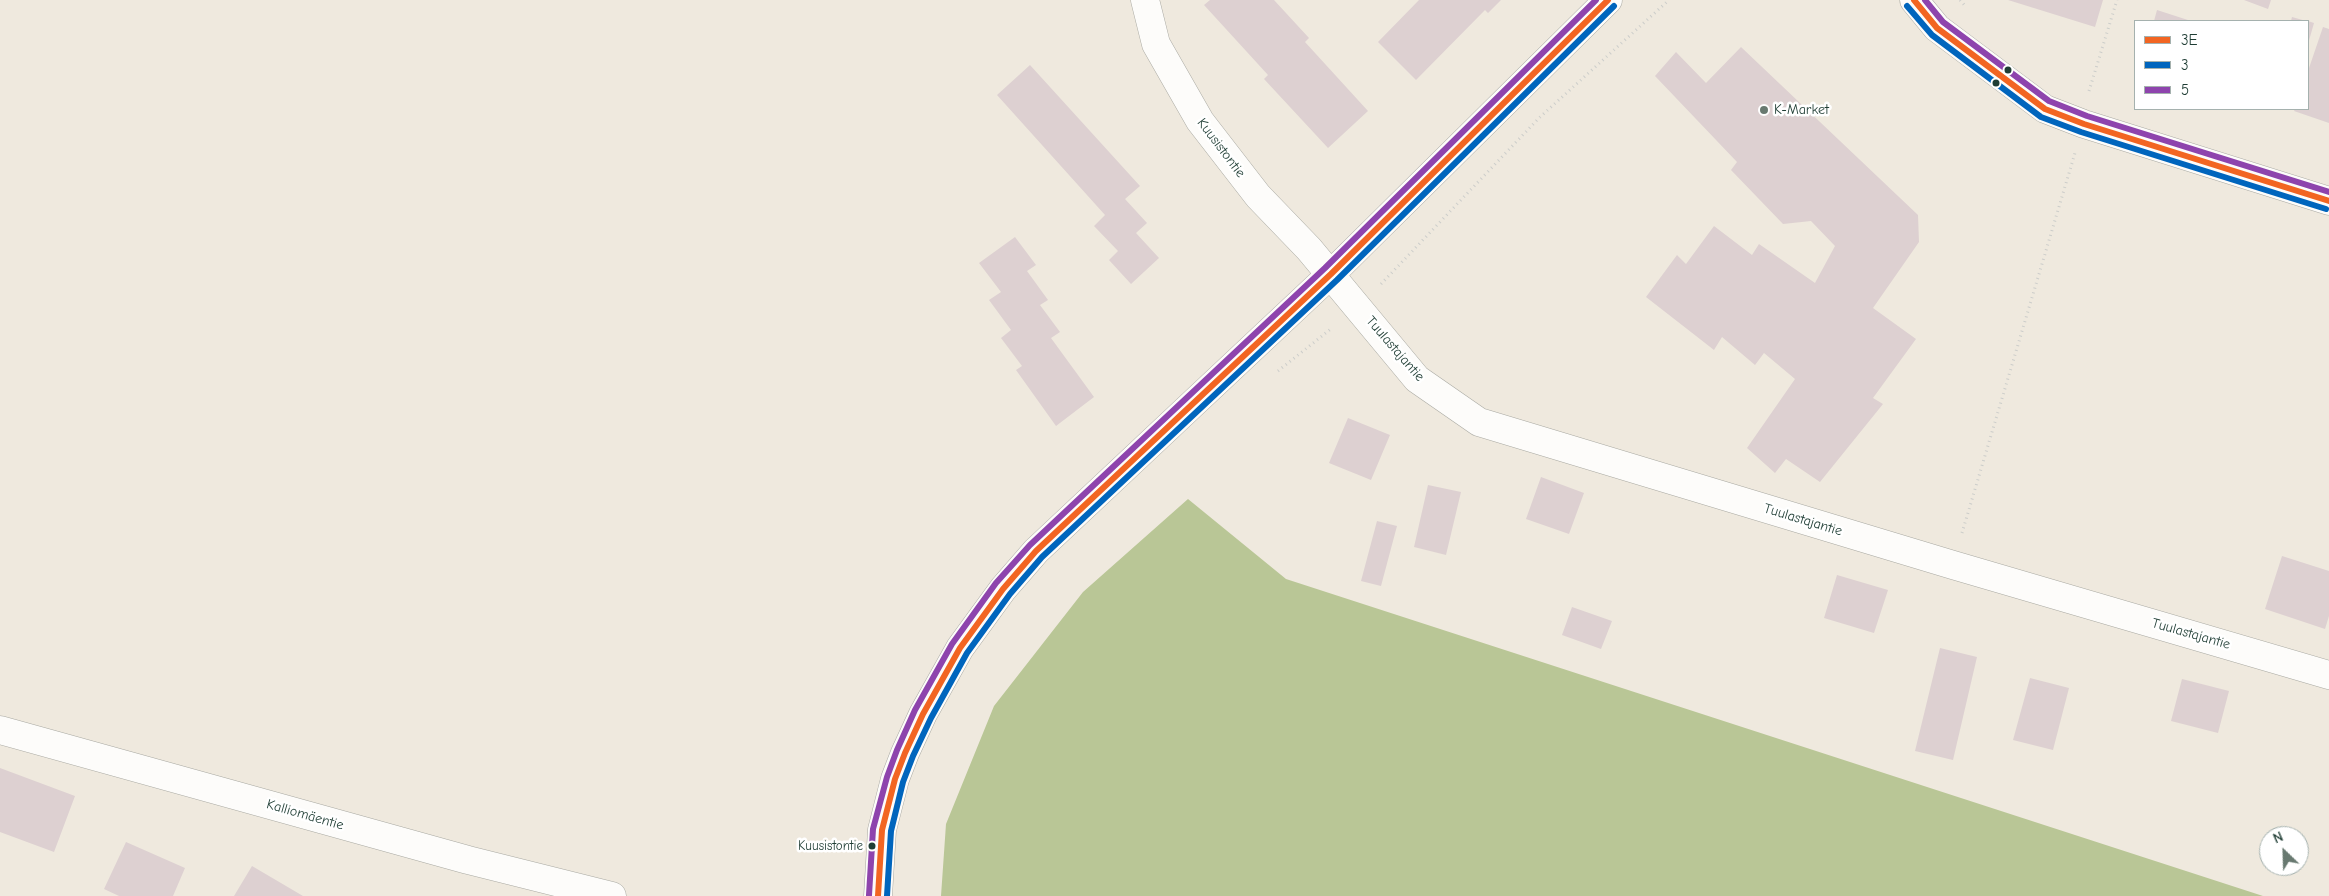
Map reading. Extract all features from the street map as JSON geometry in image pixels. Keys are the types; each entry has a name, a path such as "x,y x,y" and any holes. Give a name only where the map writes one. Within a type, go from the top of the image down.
{"street":[{"name":"Kuusistontie","path":"1145,0 1156,44 1200,121 1258,196 1331,274"},
{"path":"878,896 882,830 905,753 923,714 960,648 981,617 1036,551 1331,274 1608,0"},
{"path":"1914,0 1937,28 2044,109 2084,124 2329,201"},
{"name":"Tuulastajantie","path":"1331,274 1417,378 1480,422 1953,565 2329,674"},
{"name":"Kalliomäentie","path":"0,730 468,860 612,896"}],"path":[{"path":"1276,373 1359,307 1540,118 1669,0"},
{"path":"1953,565 2084,124 2087,96 2117,0"}],"green space":[{"path":"1188,499 1286,579 2263,896 941,896 946,824 994,706 1083,592"}],"building":[{"path":"1210,0 1274,0 1309,38 1305,42 1368,111 1328,148 1264,79 1268,75 1204,5"},
{"path":"1419,0 1501,0 1488,13 1485,10 1416,80 1378,42"},
{"path":"2008,0 2103,0 2095,27"},
{"path":"2244,0 2271,0 2268,9"},
{"path":"2157,10 2188,20 2154,20"},
{"path":"2292,17 2302,20 2291,20"},
{"path":"2309,21 2314,23 2309,40"},
{"path":"2323,27 2329,29 2329,123 2294,111 2309,110 2309,68"},
{"path":"1741,47 1918,215 1919,242 1873,308 1916,339 1873,398 1883,404 1820,482 1786,459 1775,473 1747,448 1795,379 1764,353 1755,365 1722,337 1714,350 1646,297 1677,255 1686,264 1714,226 1752,255 1759,244 1815,283 1835,246 1811,221 1783,224 1731,170 1737,162 1655,76 1676,52 1706,83"},
{"path":"1030,65 1140,186 1125,199 1147,223 1136,233 1159,258 1131,284 1109,260 1118,251 1094,226 1105,215 997,95"},
{"path":"1015,237 1036,265 1027,271 1048,300 1040,305 1060,332 1051,338 1094,397 1056,426 1016,370 1022,366 1001,338 1011,330 989,300 1001,292 979,263"},
{"path":"1348,418 1390,435 1371,480 1329,463"},
{"path":"1541,477 1584,493 1569,534 1526,519"},
{"path":"1428,485 1461,492 1446,555 1414,547"},
{"path":"1377,521 1397,526 1381,586 1361,581"},
{"path":"2282,556 2329,571 2329,616 2325,629 2265,609"},
{"path":"1837,575 1888,590 1874,633 1824,618"},
{"path":"1572,607 1612,621 1601,649 1562,635"},
{"path":"1940,648 1977,657 1953,760 1915,751"},
{"path":"2030,678 2069,688 2053,750 2013,740"},
{"path":"2182,679 2229,691 2218,733 2171,721"},
{"path":"0,768 75,796 54,852 0,832"},
{"path":"126,842 185,868 173,896 119,896 104,889"},
{"path":"252,866 303,896 234,896"}],"transit line":[{"name":"5","path":"869,895 873,829 887,777 897,750 915,710 952,644 996,583 1030,545 1325,268 1596,0"},
{"name":"3E","path":"878,896 882,830 895,779 905,753 923,714 960,648 1003,589 1036,551 1331,274 1608,0"},
{"name":"3E","path":"1914,0 1937,28 2045,109 2084,124 2329,201"},
{"name":"5","path":"1925,0 1943,22 2049,101 2087,116 2329,192"},
{"name":"3","path":"887,896 891,831 903,782 913,756 931,718 967,653 1010,594 1042,557 1337,280 1614,6"},
{"name":"3","path":"1907,6 1932,35 2041,117 2081,132 2326,209"}],"place":[{"name":"K-Market","path":"1764,110"},
{"name":"Kuusistontie","path":"872,846"}]}
